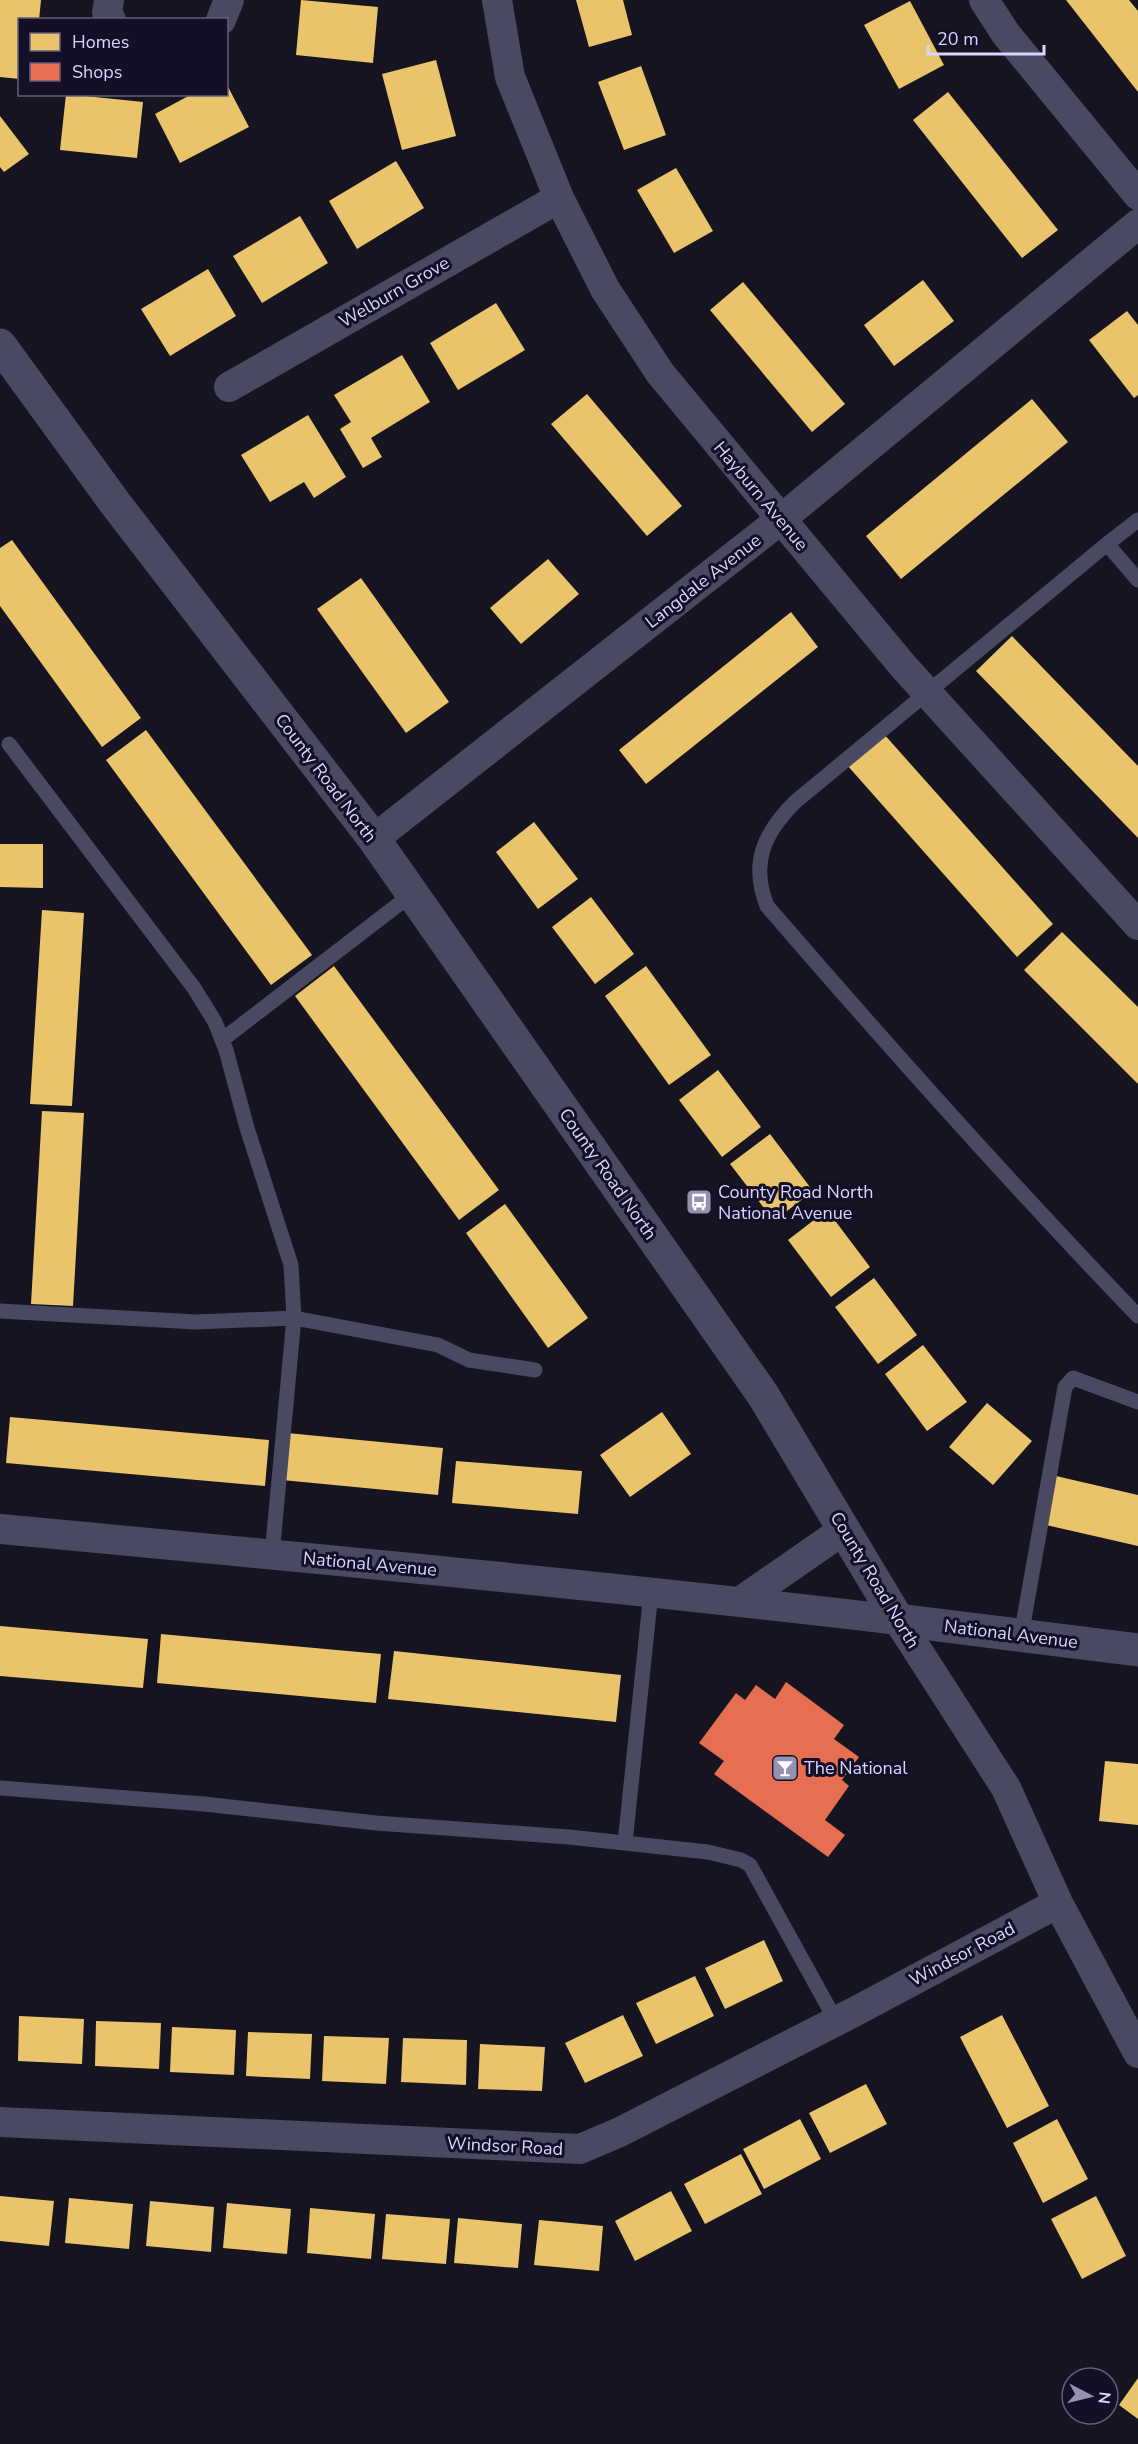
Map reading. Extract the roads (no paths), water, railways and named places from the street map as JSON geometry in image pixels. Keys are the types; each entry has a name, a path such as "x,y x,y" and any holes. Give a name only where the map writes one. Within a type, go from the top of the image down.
{"street":[{"path":"109,0 107,13 110,18"},
{"path":"222,18 229,0"},
{"name":"Hayburn Avenue","path":"497,0 510,77 559,198 605,288 660,373 780,520 927,692 1138,925"},
{"path":"984,0 1006,34 1138,195"},
{"name":"Welburn Grove","path":"229,387 559,198"},
{"name":"Langdale Avenue","path":"374,839 780,520 1138,224"},
{"name":"County Road North","path":"0,345 115,503 374,839 764,1395 898,1620 1006,1788 1058,1903 1138,2053"},
{"name":"National Avenue","path":"0,1529 651,1592 1138,1650"},
{"path":"741,1602 845,1529"},
{"name":"Windsor Road","path":"0,2122 580,2149 620,2132 836,2021 1058,1903"}],"lane":[{"path":"1138,520 795,802 776,821 765,839 760,867 760,889 767,906 885,1043 1039,1213 1138,1316"},
{"path":"1107,544 1138,580"},
{"path":"9,744 194,988 215,1022 222,1040 247,1128 291,1265 294,1318 272,1555"},
{"path":"222,1040 412,894"},
{"path":"0,1311 196,1322 294,1318 438,1345 469,1360 535,1370"},
{"path":"1021,1636 1065,1387 1073,1378 1138,1402"},
{"path":"625,1843 651,1592"},
{"path":"0,1788 204,1804 376,1823 625,1843 708,1852 741,1860 750,1865 836,2021"}],"place":[{"name":"County Road North National Avenue","path":"699,1202"},
{"name":"The National","path":"785,1768"}]}
